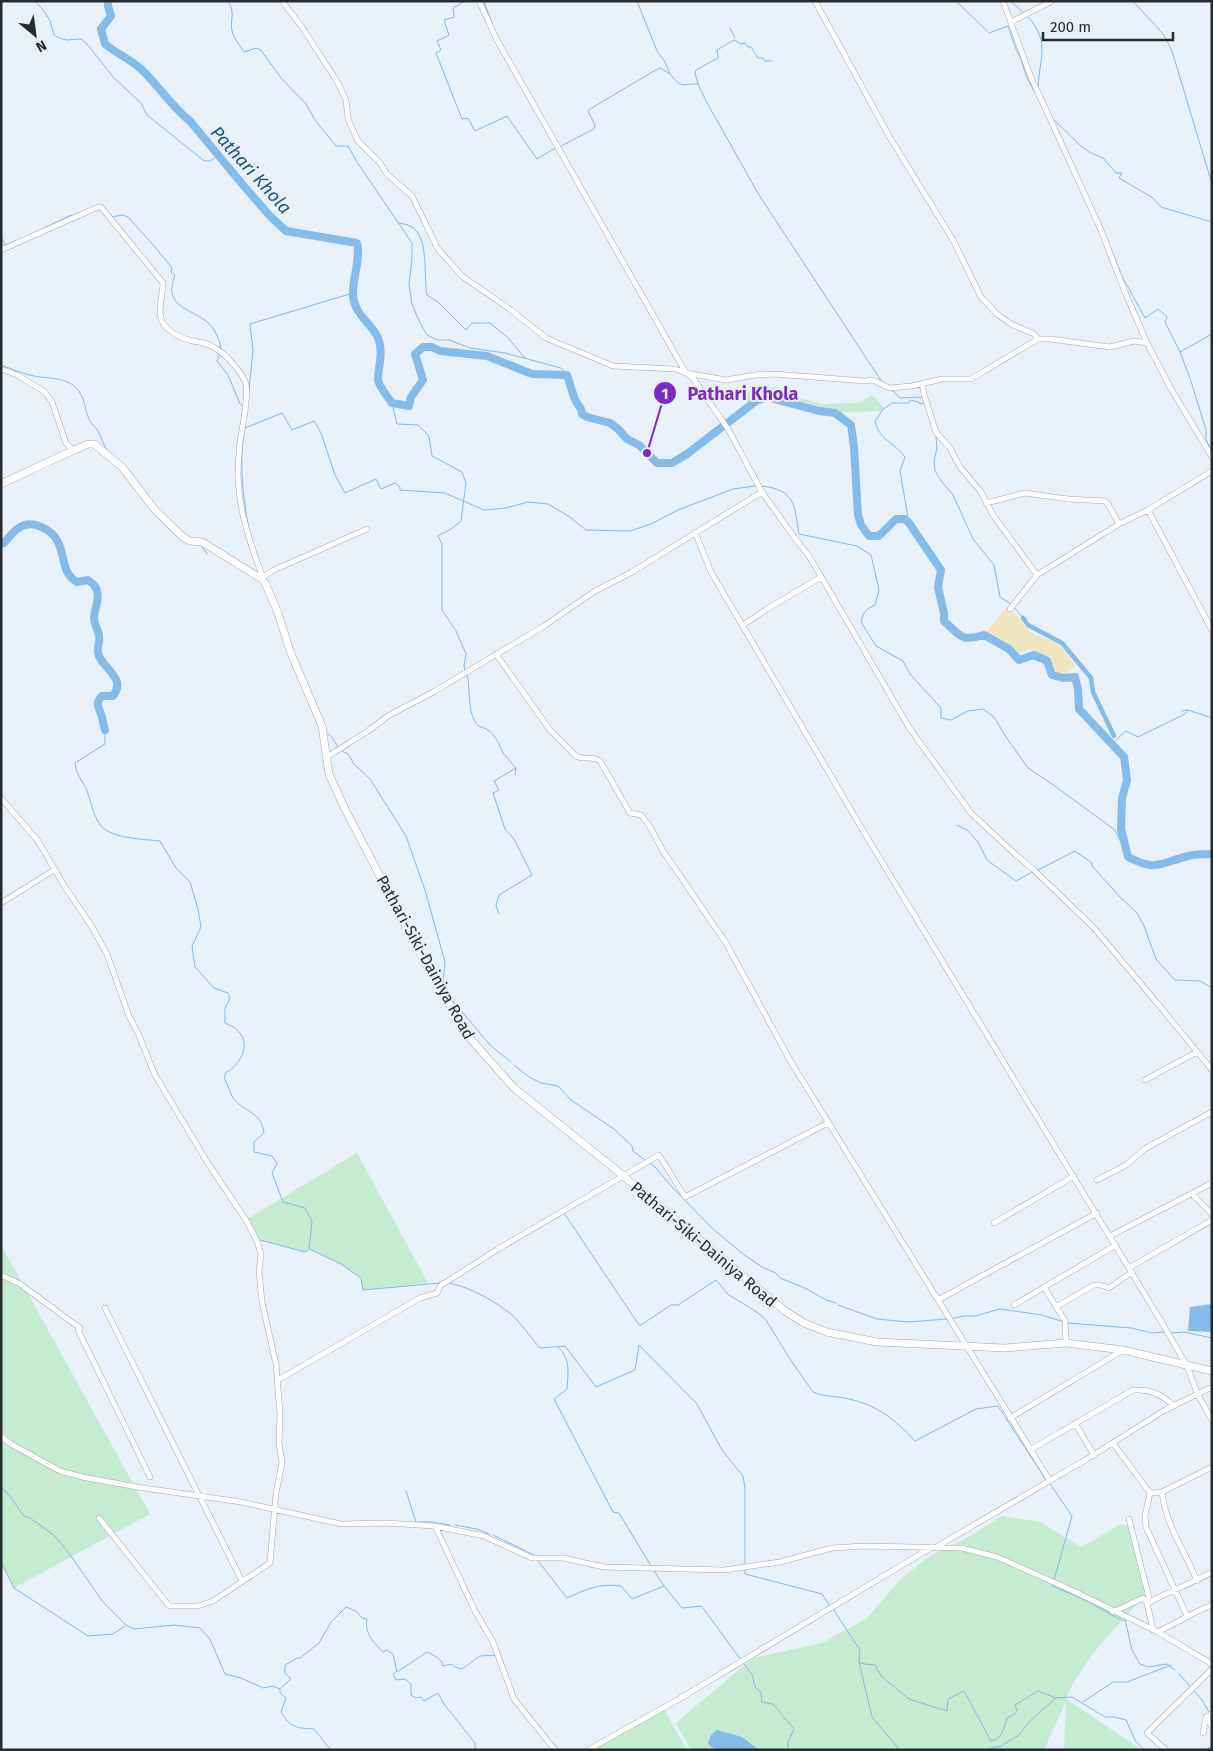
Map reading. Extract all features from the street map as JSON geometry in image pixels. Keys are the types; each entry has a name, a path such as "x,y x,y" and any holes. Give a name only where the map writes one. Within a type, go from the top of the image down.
{"main road":[{"path":"1,484 73,450 88,444 94,444 122,467 155,510 183,537 190,541 202,542 262,579"},
{"name":"Pathari-Siki-Dainiya Road","path":"262,579 278,613 290,651 322,726 329,774 344,807 423,959 468,1036 514,1088 785,1311 827,1332 864,1340 966,1347 1004,1348 1066,1343 1123,1350 1212,1371"}],"street":[{"path":"282,1 302,27 338,83 346,100 348,119 358,141 380,163 387,174 412,196 438,249 462,276 511,310 546,338 613,366 663,368 726,380 774,374 864,381 874,380 889,388 942,380 971,379 1038,339 1110,347 1134,341 1147,343"},
{"path":"479,1 497,40 686,373 693,378 728,429 762,492 809,556 910,729 971,813 1094,928 1212,1070"},
{"path":"815,1 898,152 952,240 981,297 997,314 1011,324 1034,334 1038,339"},
{"path":"1003,1 1030,75 1101,230 1147,343 1170,387 1212,457"},
{"path":"1011,22 1052,1"},
{"path":"1,250 98,207 102,207 163,284 160,312 162,321 168,329 184,339 203,342 213,347 225,356 238,370 246,383 240,444 239,493 246,530 262,579"},
{"path":"1,369 17,375 45,392 52,402 66,443 73,450"},
{"path":"922,384 936,432 950,448 960,467 981,492 993,515 1037,575"},
{"path":"1010,609 1037,575 1119,524 1148,510 1212,470"},
{"path":"327,757 388,716 435,691 544,626 596,591 632,572 762,492"},
{"path":"986,503 1024,493 1068,499 1105,501 1119,524"},
{"path":"1148,510 1212,630"},
{"path":"262,579 266,574 274,570 367,529"},
{"path":"695,532 711,572 868,839 1131,1270 1186,1366 1198,1395 1212,1420"},
{"path":"743,625 766,609 821,577"},
{"path":"496,654 550,730 576,756 594,758 600,761 630,813 641,815 649,825 663,851 726,943 791,1062 1050,1481"},
{"path":"1,798 38,841 54,870 92,926 107,954 129,1016 155,1075 209,1165 246,1220 257,1241 260,1254 259,1271 262,1302 276,1364 280,1414 279,1442 282,1463 276,1493 270,1563 212,1601 198,1606 169,1606 99,1518"},
{"path":"1,903 54,870"},
{"path":"1145,1080 1197,1052"},
{"path":"1097,1180 1126,1165 1146,1148 1212,1112"},
{"path":"278,1380 420,1298 437,1293 440,1286 462,1271 659,1155 685,1197 828,1123"},
{"path":"994,1223 1074,1176"},
{"path":"1110,1236 1212,1184"},
{"path":"1192,1194 1212,1214"},
{"path":"938,1300 1097,1213"},
{"path":"1056,1307 1094,1285 1100,1284 1109,1288 1131,1270 1212,1220"},
{"path":"1014,1305 1116,1245"},
{"path":"1,1275 20,1284 79,1329 150,1477"},
{"path":"1044,1287 1066,1320 1066,1343"},
{"path":"105,1308 242,1581"},
{"path":"1010,1418 1123,1350"},
{"path":"588,1750 688,1694 934,1546 1050,1481 1174,1406 1212,1387"},
{"path":"1030,1450 1133,1390 1154,1392 1164,1397 1174,1406"},
{"path":"1075,1423 1094,1455"},
{"path":"1,1436 11,1444 60,1471 137,1488 275,1508 341,1524 385,1523 435,1526 484,1536 532,1558 563,1558 592,1565 623,1569 691,1568 724,1570 780,1562 832,1548 864,1546 962,1548 997,1557 1067,1588 1113,1612 1156,1631 1212,1664"},
{"path":"1113,1443 1150,1493 1145,1516 1146,1527 1187,1616"},
{"path":"1150,1493 1162,1492 1212,1467"},
{"path":"1162,1492 1164,1507 1170,1524 1185,1552 1197,1581"},
{"path":"1129,1519 1156,1631"},
{"path":"435,1526 475,1611 493,1642 514,1699 555,1750"},
{"path":"1149,1602 1197,1581 1212,1572"},
{"path":"1113,1612 1141,1598 1145,1598 1149,1602"},
{"path":"1156,1631 1212,1605"},
{"path":"1166,1750 1147,1733 1212,1669"},
{"path":"1206,1717 1212,1714"},
{"path":"1206,1717 1212,1726"},
{"path":"1203,1733 1206,1717"}],"green space":[{"path":"776,387 789,389 800,398 820,404 859,403 872,395 884,408 882,411 835,413 819,411 767,397 750,405 745,394"},
{"path":"357,1153 428,1283 363,1290 361,1278 341,1264 309,1249 305,1252 256,1239 244,1221"},
{"path":"1,1245 150,1514 14,1588 1,1562"},
{"path":"1002,1516 1040,1522 1081,1547 1121,1524 1131,1527 1145,1596 1081,1670 1066,1699 1142,1750 1064,1750 1066,1701 1044,1750 691,1750 676,1723 753,1658 822,1643 866,1619 903,1577 930,1556 965,1539"},
{"path":"663,1708 687,1750 589,1750"}],"sand":[{"path":"1007,607 1014,612 1030,632 1059,644 1076,666 1065,674 1055,674 1049,661 1029,649 1018,654 984,635"}],"water":[{"path":"1212,1304 1212,1332 1188,1331 1190,1307"},
{"path":"717,1730 742,1737 759,1750 717,1750 708,1743 711,1735"}],"waterway":[{"path":"35,1 50,21 54,35 66,40 81,39 87,44 114,78 141,103 147,115 203,160 210,161 218,155"},
{"name":"Pathari Khola","path":"108,1 111,16 101,29 105,44 137,65 190,121 269,215 286,231 357,243 358,256 353,289 354,303 360,314 375,332 380,343 381,354 378,380 392,403 409,406 411,397 423,380 415,354 423,347 432,347 440,351 487,356 532,374 567,375 575,400 582,414 610,423 627,439 639,445 657,463 672,463 687,454 756,401 767,397 819,411 835,413 851,425 858,515 861,525 869,536 879,536 896,519 905,519 909,523 941,570 938,587 944,621 965,638 984,635 1009,649 1019,660 1034,655 1047,661 1052,675 1063,678 1075,677 1079,709 1124,757 1127,780 1122,798 1121,829 1128,857 1138,862 1158,865 1191,855 1212,854"},
{"path":"228,1 232,10 231,25 233,34 244,52 256,48 261,50 281,78 306,104 315,120 336,146 348,146 412,243 409,284 412,304 427,335 437,340 449,340 470,348 505,353 561,368 567,374"},
{"path":"465,1 453,8 454,17 444,20 449,35 437,41 441,50 436,53 462,119 468,118 475,131 507,116 537,159 557,147"},
{"path":"484,1 494,29"},
{"path":"637,1 657,51 665,62 670,74 678,83 683,85 692,84"},
{"path":"956,1 987,31"},
{"path":"1010,1 1024,13"},
{"path":"1133,1 1164,35 1172,51 1212,184"},
{"path":"1027,16 1039,33 1041,42 1042,50 1038,88"},
{"path":"989,33 1008,26 1026,76 1034,91"},
{"path":"730,28 735,38"},
{"path":"698,84 696,70 718,58 717,50 734,40 751,47 758,58 772,61"},
{"path":"561,146 594,129 595,125 588,111 590,109 660,68 670,74"},
{"path":"518,72 556,140"},
{"path":"693,84 698,84 759,195 882,382"},
{"path":"1040,92 1050,113"},
{"path":"1051,117 1081,146 1103,158 1116,173 1122,173 1119,178 1153,198 1161,207 1212,222"},
{"path":"36,232 71,215 72,217"},
{"path":"111,217 123,215 128,217 155,247 172,268 171,272 175,275 172,285 172,293 175,299 179,304 199,316 212,327 221,349"},
{"path":"399,223 410,226 421,238 427,295 438,302 466,330 472,323 490,323 507,337 525,358"},
{"path":"1,236 5,245 18,240"},
{"path":"1111,249 1122,276 1145,318 1158,309 1167,317 1165,322 1190,378 1206,430 1206,440 1212,450"},
{"path":"249,390 253,351 250,324 353,293"},
{"path":"1180,352 1212,334"},
{"path":"220,353 217,361 228,375 240,404 243,406"},
{"path":"1,365 30,375 66,381 76,388 83,399 90,421 98,431 108,451"},
{"path":"891,389 900,398 923,397"},
{"path":"882,410 892,403 909,403 910,400 920,404 924,403"},
{"path":"392,403 397,424 418,425 429,436 432,456 462,472 466,483 461,521 438,536 442,544 442,610 456,631 466,654 465,671"},
{"path":"882,411 875,421 877,427 883,437 905,457 900,471 909,523"},
{"path":"245,428 282,413 292,430 314,421 321,433 335,475 345,493 376,479 381,489 395,483 400,487 400,490 445,493 484,510 506,508 528,502 548,504 570,517 586,530 630,531 733,489 755,486"},
{"path":"244,432 242,481 249,530"},
{"path":"936,436 935,471 953,495 973,539 994,565 1000,597 1011,604"},
{"path":"128,469 133,476"},
{"path":"762,486 773,488 787,495 794,507 799,534 857,546 871,555 879,590 875,605 865,611 861,622 876,646 903,661 910,674 941,708 941,718 951,720 968,711 983,709 994,717 1028,768 1115,830 1128,857"},
{"path":"1,544 21,526 31,524 47,530 55,537 59,544 66,569 70,576 77,582 88,580 96,589 98,598 94,618 99,635 98,652 117,683 117,689 113,696 102,696 98,703 105,730"},
{"path":"201,545 207,554"},
{"path":"1014,607 1023,618"},
{"path":"1023,618 1028,625 1062,643 1091,678 1093,692 1114,736"},
{"path":"467,675 471,711 475,722 491,732 503,753 516,768 515,775"},
{"path":"1182,711 1188,710 1212,718"},
{"path":"1116,740 1126,731 1138,737 1185,714 1188,710"},
{"path":"105,732 105,744 75,763 77,771 87,791 97,819 104,828 118,835 160,841 176,868 190,882 201,927 192,946 195,967 214,988 228,993 230,999 225,1008 225,1023 237,1030 244,1042 242,1054 235,1065 225,1073 225,1080 233,1098 260,1120 264,1133 254,1142 254,1152 272,1156 277,1163 272,1173 283,1202 305,1208 312,1221 309,1249 341,1264 361,1278 363,1290 440,1283"},
{"path":"326,733 331,736 338,747"},
{"path":"342,751 348,754 354,764 370,779 406,836 425,890 445,962 443,983 449,996 490,1045 511,1062"},
{"path":"499,914 496,905 499,895 532,875 514,839 505,829 493,793 499,790 494,781 516,768"},
{"path":"957,825 967,830 978,842 987,860 1016,881 1032,872"},
{"path":"1038,870 1075,851 1092,863 1092,866 1137,913 1144,926 1156,959 1175,980 1200,981 1212,988"},
{"path":"514,1065 529,1077 541,1083 558,1086 571,1100 614,1129 632,1146 633,1151 646,1161"},
{"path":"650,1163 712,1228 743,1254 762,1267 776,1273 780,1278 836,1303"},
{"path":"564,1213 639,1325 671,1305 678,1305 716,1280 729,1295 753,1309 766,1320 813,1392 869,1405 893,1420 915,1441 976,1409 998,1406 1046,1480"},
{"path":"260,1240 305,1252 308,1250"},
{"path":"449,1283 474,1291 505,1310 512,1315 540,1348 565,1346 596,1387 635,1370 639,1345 697,1404 722,1450 743,1476 745,1488 745,1564"},
{"path":"838,1305 877,1319 908,1322 947,1319"},
{"path":"951,1319 975,1316 1000,1309 1042,1315 1064,1322"},
{"path":"1068,1323 1131,1328 1152,1333 1164,1332"},
{"path":"1171,1333 1184,1332 1212,1338"},
{"path":"558,1347 567,1361 567,1389 554,1399 613,1512 619,1513 651,1566"},
{"path":"1050,1484 1072,1516 1054,1580"},
{"path":"1,1487 24,1516 30,1518 55,1536 103,1602 126,1625 134,1629 174,1625 200,1628 210,1639 225,1674 241,1678 263,1688 273,1686 280,1689 280,1693 286,1698 281,1712 288,1721 294,1726 314,1729 331,1750"},
{"path":"406,1491 416,1522 450,1525"},
{"path":"455,1525 477,1529 489,1534"},
{"path":"493,1535 534,1555"},
{"path":"538,1561 567,1598 593,1588 613,1585 621,1586 632,1599 664,1586 682,1608 701,1606 741,1660"},
{"path":"1,1562 14,1588 88,1636 113,1634 125,1626"},
{"path":"745,1568 745,1574 822,1594 830,1606"},
{"path":"653,1569 664,1586"},
{"path":"1052,1584 1052,1586 1085,1600 1125,1621"},
{"path":"281,1688 291,1679 285,1673 285,1665 300,1658 319,1643 331,1622 346,1607 356,1611 362,1618 367,1619 366,1624 370,1637 383,1652 387,1650 393,1654 397,1672 427,1652 439,1659 443,1666 452,1664 462,1669 480,1656 496,1655"},
{"path":"833,1609 860,1650 859,1662 875,1665 881,1676 909,1699 947,1711 948,1699 964,1691 991,1741 1001,1735 1007,1718 1015,1714 1017,1710 1015,1705 1038,1691 1056,1698"},
{"path":"1125,1619 1132,1650 1140,1664 1148,1667 1167,1664 1175,1670"},
{"path":"859,1662 872,1717 900,1750"},
{"path":"744,1664 752,1674 755,1687 761,1692 762,1702 773,1704 794,1729 788,1742 788,1750"},
{"path":"1083,1702 1113,1682 1127,1682 1171,1665"},
{"path":"396,1672 393,1674 396,1680 405,1679 411,1684 411,1695 416,1698 421,1697 424,1701 438,1693 444,1704 475,1743 475,1747 478,1750"},
{"path":"1179,1674 1191,1687"},
{"path":"1194,1691 1209,1712"},
{"path":"984,1750 1001,1746 1019,1735 1030,1721 1056,1698 1072,1697 1105,1717 1126,1720 1136,1742 1145,1750"},
{"path":"1206,1750 1209,1747 1212,1749"}],"place":[{"name":"Pathari Khola","path":"647,453"}]}
